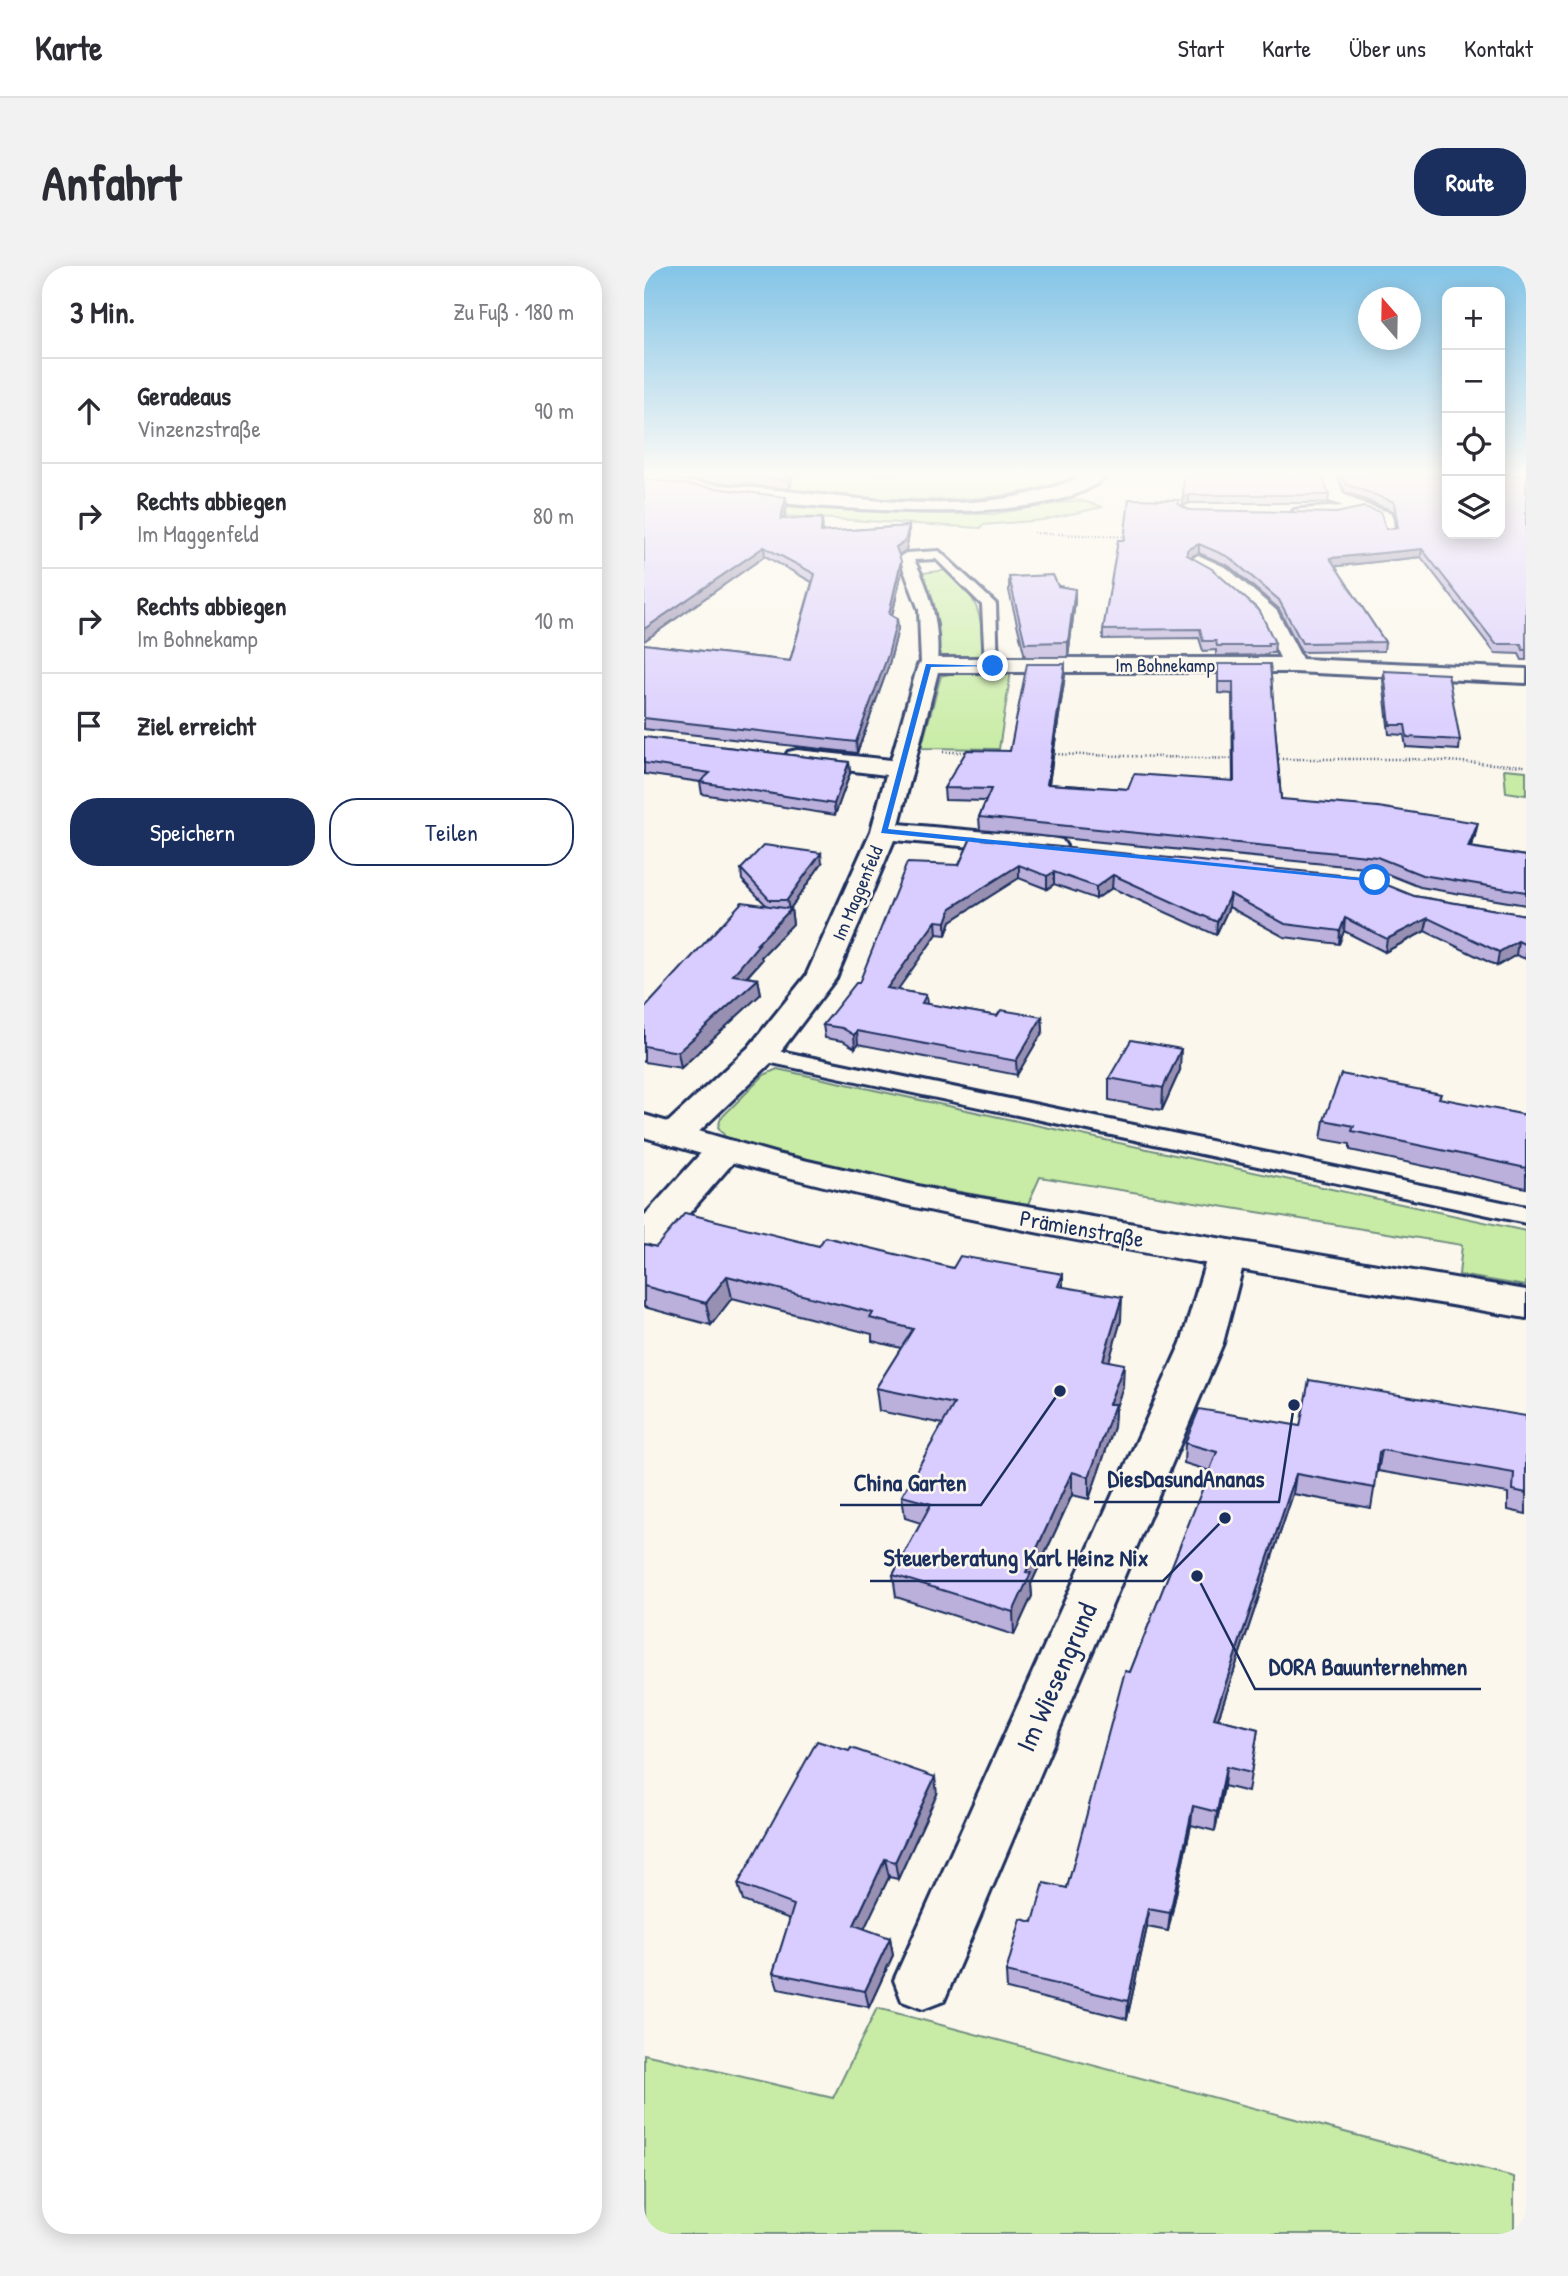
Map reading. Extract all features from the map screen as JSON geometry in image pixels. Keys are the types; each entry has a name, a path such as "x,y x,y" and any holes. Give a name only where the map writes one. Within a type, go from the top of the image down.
{"street":[{"path":"1210,567 1220,572 1270,615 1294,665"},
{"name":"Im Bohnekamp","path":"929,665 1294,665 1526,676"},
{"name":"Im Maggenfeld","path":"659,1131 761,1054 821,978 884,831 929,665"},
{"path":"778,754 903,760"},
{"path":"884,831 1085,850"},
{"name":"Prämienstraße","path":"659,1131 770,1164 944,1204 1526,1304"},
{"path":"644,1240 724,1150"},
{"name":"Im Wiesengrund","path":"923,1980 1202,1343 1227,1254"}],"lane":[{"name":"Im Maggenfeld","path":"910,567 925,605 932,641 929,665"},
{"name":"Im Maggenfeld","path":"951,567 989,604 993,666"},
{"path":"761,1054 1526,1215"}],"path":[{"path":"903,760 975,752"},
{"path":"1043,754 1248,759"},
{"path":"1262,759 1413,760 1526,766"}],"green space":[{"path":"949,570 973,600 983,631 987,658 962,662 938,658 935,617 922,573"},
{"path":"1011,671 999,749 921,748 941,676 958,672"},
{"path":"1504,769 1526,771 1526,795 1506,792"},
{"path":"777,1069 1526,1231 1526,1286 1459,1275 1462,1245 1040,1177 1028,1204 911,1183 753,1148 727,1139 718,1127 721,1118 764,1075"},
{"path":"877,2008 1514,2177 1514,2234 644,2234 644,2054 833,2098"}],"building":[{"path":"644,567 735,567 644,629"},
{"path":"801,567 900,567 889,614 897,619 888,655 856,742 644,718 644,644 790,661 815,574"},
{"path":"1114,567 1208,567 1260,611 1275,643 1268,643 1268,646 1217,646 1216,641 1203,641 1200,629 1103,630"},
{"path":"1240,567 1336,567 1385,642 1302,643 1279,600"},
{"path":"1436,567 1526,567 1526,650 1523,650 1521,644 1496,644"},
{"path":"1053,575 1058,586 1075,589 1068,642 1025,643 1009,577"},
{"path":"1027,664 1065,664 1047,784 1128,789 1134,774 1234,781 1233,682 1218,682 1218,664 1270,664 1281,799 1378,807 1478,823 1468,847 1526,856 1526,892 1422,875 1377,857 979,817 991,789 944,788 967,750 1010,751"},
{"path":"1384,671 1448,674 1460,740 1407,737 1405,725 1390,725"},
{"path":"644,737 849,762 834,804 700,782 710,773 644,763"},
{"path":"971,838 1370,878 1414,896 1526,915 1526,945 1518,941 1499,952 1428,918 1387,939 1345,918 1340,931 1285,924 1230,894 1217,922 1113,875 1096,887 1054,872 1047,876 1019,865 951,908 946,922 936,921 887,988 926,995 922,1003 997,1016 1001,1010 1042,1017 1016,1061 857,1031 854,1035 842,1028 823,1025 856,983 859,983 907,863 959,865"},
{"path":"764,845 821,853 787,900 770,900 741,869"},
{"path":"742,902 791,909 757,944 733,975 758,979 678,1052 644,1046 644,1009"},
{"path":"1131,1040 1181,1049 1163,1088 1109,1078"},
{"path":"1341,1074 1441,1094 1439,1098 1526,1115 1526,1168 1352,1131 1354,1126 1324,1120"},
{"path":"685,1213 819,1246 825,1237 953,1268 960,1256 1063,1274 1058,1286 1122,1297 1103,1360 1124,1364 1109,1404 1115,1404 1089,1477 1072,1472 1026,1572 1031,1573 1013,1612 893,1575 931,1504 902,1496 954,1404 876,1388 913,1329 870,1318 873,1313 727,1276 706,1303 644,1286 644,1244 656,1247"},
{"path":"1309,1380 1526,1416 1526,1493 1513,1490 1514,1473 1382,1450 1379,1452 1375,1488 1296,1474 1214,1718 1258,1729 1251,1773 1226,1767 1217,1812 1193,1806 1170,1913 1148,1909 1128,2001 1006,1972 1021,1919 1033,1922 1044,1883 1067,1888 1125,1671 1130,1672 1217,1452 1185,1443 1199,1409 1300,1426"},
{"path":"817,1741 849,1751 851,1748 935,1777 895,1862 885,1859 854,1925 890,1938 865,1991 773,1973 794,1905 738,1884"}],"place":[{"name":"China Garten","path":"1060,1391"},
{"name":"DiesDasundAnanas","path":"1294,1405"},
{"name":"Steuerberatung Karl Heinz Nix","path":"1225,1518"},
{"name":"DORA Bauunternehmen","path":"1197,1576"}],"route":[{"path":"993,666 929,665 884,831 947,835 1375,880"}]}
